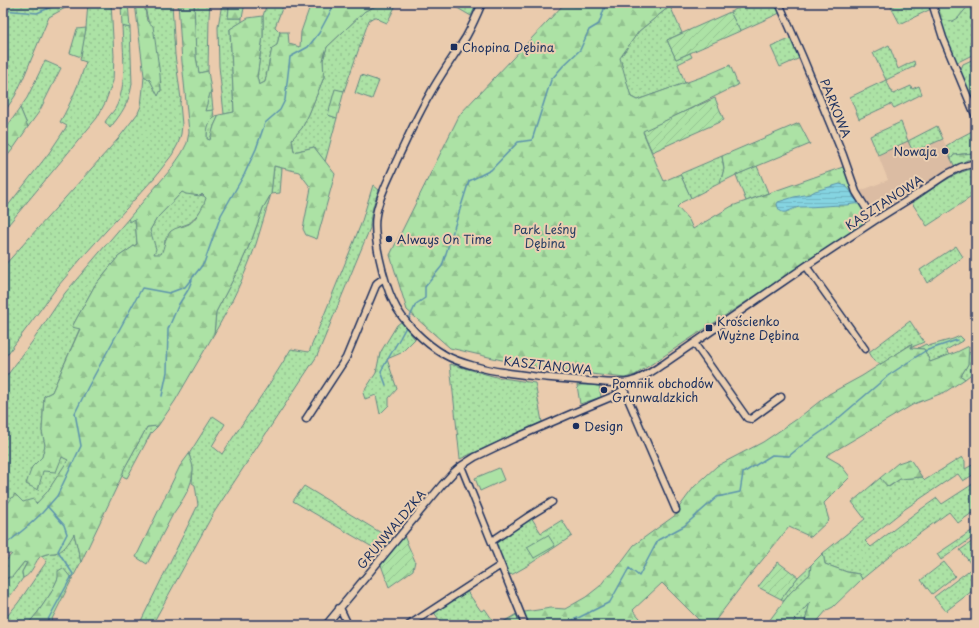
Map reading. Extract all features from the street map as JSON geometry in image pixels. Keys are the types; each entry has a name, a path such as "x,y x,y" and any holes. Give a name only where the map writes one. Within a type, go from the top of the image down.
{"street":[{"name":"KASZTANOWA","path":"482,3 474,23 430,93 416,120 380,200 375,223 377,245 384,277 394,305 408,324 437,350 462,362 521,376 623,383 633,381 644,376 760,299 806,266 947,174 961,167 976,163"},
{"name":"PARKOWA","path":"779,3 806,64 843,155 856,192 874,221"},
{"path":"932,3 943,38 976,117"},
{"path":"806,266 865,349"},
{"path":"306,419 346,358 377,283 384,277"},
{"path":"694,343 747,418 750,420 781,397"},
{"path":"623,383 623,390 626,392 676,510"},
{"name":"GRUNWALDZKA","path":"326,625 442,485 461,466 475,457 513,439 616,395 623,390"},
{"path":"461,466 524,622"},
{"path":"492,541 552,502"},
{"path":"409,625 501,565"},
{"path":"339,608 348,625"}],"shaded area":[{"path":"943,139 955,167 890,205 877,208 876,206 873,206 872,208 866,202 860,191 888,180 878,155 908,141 913,152"}],"green space":[{"path":"3,3 48,3 47,8 55,3 74,3 49,17 15,96 3,114"},
{"path":"88,3 111,3 114,56 113,81 105,103 97,118 3,231 3,212 49,153 67,126 60,122 81,78 86,62 80,60 86,28"},
{"path":"121,3 128,3 130,28 122,26"},
{"path":"135,3 144,3 147,21 153,26 160,75 161,90 158,96 150,80 144,76"},
{"path":"144,3 172,3 175,55 181,99 182,125 178,144 172,155 155,177 58,286 3,360 3,267 118,139 138,113 141,106 144,76 150,80 158,95 161,90 157,59"},
{"path":"178,3 194,3 196,57 199,73 208,71 211,90 205,111 213,110 214,117 207,130 207,139 210,140 219,115 234,112 230,29 248,18 263,16 263,36 257,77 259,85 265,82 272,48 277,45 280,32 288,32 289,44 300,47 301,32 310,6 313,6 316,3 382,3 365,11 327,47 323,60 324,77 302,128 292,139 294,152 314,147 335,174 317,239 306,235 303,229 311,188 299,172 274,166 271,194 263,208 252,239 239,268 216,312 214,334 175,401 158,426 147,427 124,469 81,562 74,534 61,551 41,556 32,570 23,578 22,572 27,563 24,562 12,577 9,577 3,581 3,564 12,554 3,554 3,518 6,512 5,507 15,494 23,502 33,499 36,504 47,492 68,460 62,457 56,472 43,471 38,490 26,484 32,467 42,457 45,445 42,431 44,396 52,392 80,329 72,327 95,285 118,257 137,244 135,219 130,222 128,219 171,169 187,143 189,132","holes":["182,192 200,196 202,194 206,198 202,208 189,224 171,231 167,237 161,254 154,254 156,249 150,230 157,218"]},
{"path":"194,3 210,3 208,71 199,73 196,57"},
{"path":"222,3 229,7 228,18 242,18 242,22 230,29 234,112 224,114 219,66 218,27"},
{"path":"222,3 245,3 242,18 228,18 229,7"},
{"path":"267,3 284,3 275,27 280,32 277,45 272,49 265,82 259,85 257,77 263,36 263,16"},
{"path":"382,3 397,3 387,23 377,17 369,20 344,91 335,90 328,115 337,118 325,162 314,147 294,152 292,139 302,128 324,77 323,60 327,47 365,11"},
{"path":"454,3 477,3 471,16 454,6"},
{"name":"Park Leśny Dębina","path":"565,3 676,3 670,6 639,31 620,58 631,97 637,100 707,75 730,65 738,85 643,132 664,181 680,174 691,198 682,202 677,207 689,220 693,229 732,206 843,167 870,220 635,375 625,378 532,367 450,348 407,310 390,255 460,114"},
{"path":"749,3 777,3 780,13 740,31 730,12"},
{"path":"899,3 929,3 931,9 900,24 891,7"},
{"path":"934,3 969,3 969,5 958,18 953,21 941,20"},
{"path":"969,3 976,3 976,26 973,28 976,35 976,53 956,63 947,41 941,20 953,21 969,5"},
{"path":"670,6 682,33 667,40 676,59 690,53 692,57 678,64 685,83 637,100 631,97 619,58 639,31"},
{"path":"730,12 740,31 676,59 667,40"},
{"path":"122,26 130,28 132,84 129,97 124,108 110,128 105,122 115,109 122,90 124,57"},
{"path":"86,28 81,57 70,53 77,29"},
{"path":"792,38 800,58 780,67 771,47"},
{"path":"889,45 898,69 914,61 915,66 886,80 873,53"},
{"path":"976,58 976,105 974,106 961,73 961,69 963,64"},
{"path":"45,61 61,68 39,112 28,127 20,108 27,98"},
{"path":"361,75 379,81 372,99 355,93"},
{"path":"886,80 893,94 911,86 912,89 919,86 922,94 894,108 891,104 859,119 850,97"},
{"path":"335,89 344,91 337,118 328,115"},
{"path":"211,90 213,110 204,112"},
{"path":"715,98 724,120 652,152 643,131"},
{"path":"20,108 28,127 13,149 3,139 7,127"},
{"path":"219,115 210,141 207,139 209,121 215,116"},
{"path":"901,122 908,141 878,155 870,136"},
{"path":"799,123 810,144 720,183 724,169 722,156"},
{"path":"937,126 943,139 913,152 908,141"},
{"path":"976,129 976,151 973,153 954,155 951,159 946,146"},
{"path":"3,139 13,149 3,161"},
{"path":"976,151 976,159 967,160 955,167 951,159 954,155 973,153"},
{"path":"722,156 724,169 720,183 691,198 680,174"},
{"path":"274,166 282,168 280,193 271,194"},
{"path":"757,166 768,193 746,201 736,175"},
{"path":"976,168 976,194 927,226 912,203 950,177"},
{"path":"373,185 379,190 375,199 370,228 317,356 213,514 152,625 139,625 198,505 195,485 192,483 193,468 189,454 213,416 225,424 212,446 222,454 291,349 309,352 361,224"},
{"path":"182,192 201,195 207,198 203,208 190,223 179,227 165,240 164,249 161,255 153,254 150,230 157,218"},
{"path":"271,194 256,244 247,267 232,301 214,334 216,312 239,268 252,239 263,208"},
{"path":"128,219 130,221 135,219 137,244 118,257 95,285 72,327 80,328 52,392 44,396 42,431 45,445 42,458 32,467 43,471 62,457 69,460 36,505 7,512 3,518 3,428 7,423 5,421 3,422 3,381 32,342 65,293"},
{"path":"956,246 963,257 927,283 920,270"},
{"path":"910,321 924,342 910,348 911,344 882,364 875,362 869,352"},
{"path":"401,322 415,339 401,353 387,359 397,389 389,398 389,405 380,414 376,395 365,399 363,393 376,373 380,353 397,325"},
{"path":"960,336 964,340 946,350 949,355 930,362 924,349 918,348 926,344 928,346"},
{"path":"912,344 911,348 924,349 930,362 969,346 968,364 961,376 965,379 945,392 914,404 826,456 840,464 850,477 824,503 829,520 811,537 789,527 712,625 704,625 662,583 633,610 646,625 498,625 518,613 551,608 565,609 586,597 613,573 634,545 677,514 677,510 694,487 717,466 763,442 797,419 829,394 862,376"},
{"path":"975,350 976,360 970,363 975,371 965,379 961,376 968,364 968,353"},
{"path":"450,364 496,377 535,383 542,422 460,459"},
{"path":"577,385 599,385 601,397 580,404"},
{"path":"158,426 151,433 127,478 122,476 124,469 147,427"},
{"path":"189,454 193,465 193,475 189,487 147,564 136,557 180,466"},
{"path":"962,457 965,461 965,469 976,463 976,473 963,481 958,474 954,476 905,509 865,541 871,547 937,498 942,504 976,482 976,510 958,523 949,512 901,547 862,579 859,574 847,572 825,564 823,553 865,519 852,502 880,478 889,487 900,479 922,477 925,480"},
{"path":"910,459 922,477 900,479 888,487 880,478 898,463"},
{"path":"499,468 504,480 480,491 475,478"},
{"path":"304,486 391,539 381,552 293,501"},
{"path":"531,517 541,533 562,520 572,536 527,566 513,574 508,575 494,542"},
{"path":"976,528 976,535 941,560 937,554"},
{"path":"74,534 81,562 72,579 66,572 58,578 51,593 28,625 3,625 3,621 18,603 47,561 41,556 56,553"},
{"path":"548,535 555,546 534,558 527,547"},
{"path":"404,536 415,561 413,570 389,587 381,565"},
{"path":"976,539 976,561 971,564 960,550"},
{"path":"823,553 825,564 847,572 859,574 862,579 833,607 827,610 814,625 804,625 810,602 791,625 766,625 790,593 810,574 811,565"},
{"path":"24,562 27,562 22,572 23,578 3,606 3,581 17,571"},
{"path":"778,562 798,577 781,599 758,587"},
{"path":"944,562 955,576 932,594 921,580"},
{"path":"811,565 810,574 790,593 784,601 781,599 798,577"},
{"path":"976,565 976,588 946,611 934,597"},
{"path":"63,568 72,579 49,625 28,625 51,593 58,578 58,571"},
{"path":"466,590 481,611 485,609 494,622 490,625 443,625 433,611"},
{"path":"811,601 804,625 791,625 793,622"},
{"path":"516,615 522,625 499,625"}],"water":[{"path":"840,184 846,186 859,204 798,207 787,212 781,212 777,204 778,202 810,194 815,191"}],"waterway":[{"path":"3,10 37,13 61,3"},
{"path":"3,544 11,540 28,526 57,496 81,446 75,413 142,288 169,293 185,287 204,263 221,215 244,175 256,149 265,123 280,110 285,100 290,57 308,47 319,33 335,3"},
{"path":"408,321 416,304 425,298 425,287 442,266 469,181 491,170 518,142 532,140 551,80 580,50 589,30 599,24 606,3"},
{"path":"162,396 167,372 168,329 192,280"},
{"path":"386,385 381,371 407,325"},
{"path":"561,625 610,602 629,568 639,576 658,540 684,526 717,497 740,492 743,473 772,455 789,456 827,428 889,375 925,351 957,340"},
{"path":"45,625 73,574 58,551 67,534 64,525 47,506"}],"place":[{"name":"Chopina Dębina","path":"454,47"},
{"name":"Nowaja","path":"945,151"},
{"name":"Always On Time","path":"389,239"},
{"name":"Krościenko Wyżne Dębina","path":"709,328"},
{"name":"Pomnik obchodów Grunwaldzkich","path":"604,390"},
{"name":"Design","path":"576,426"}]}
